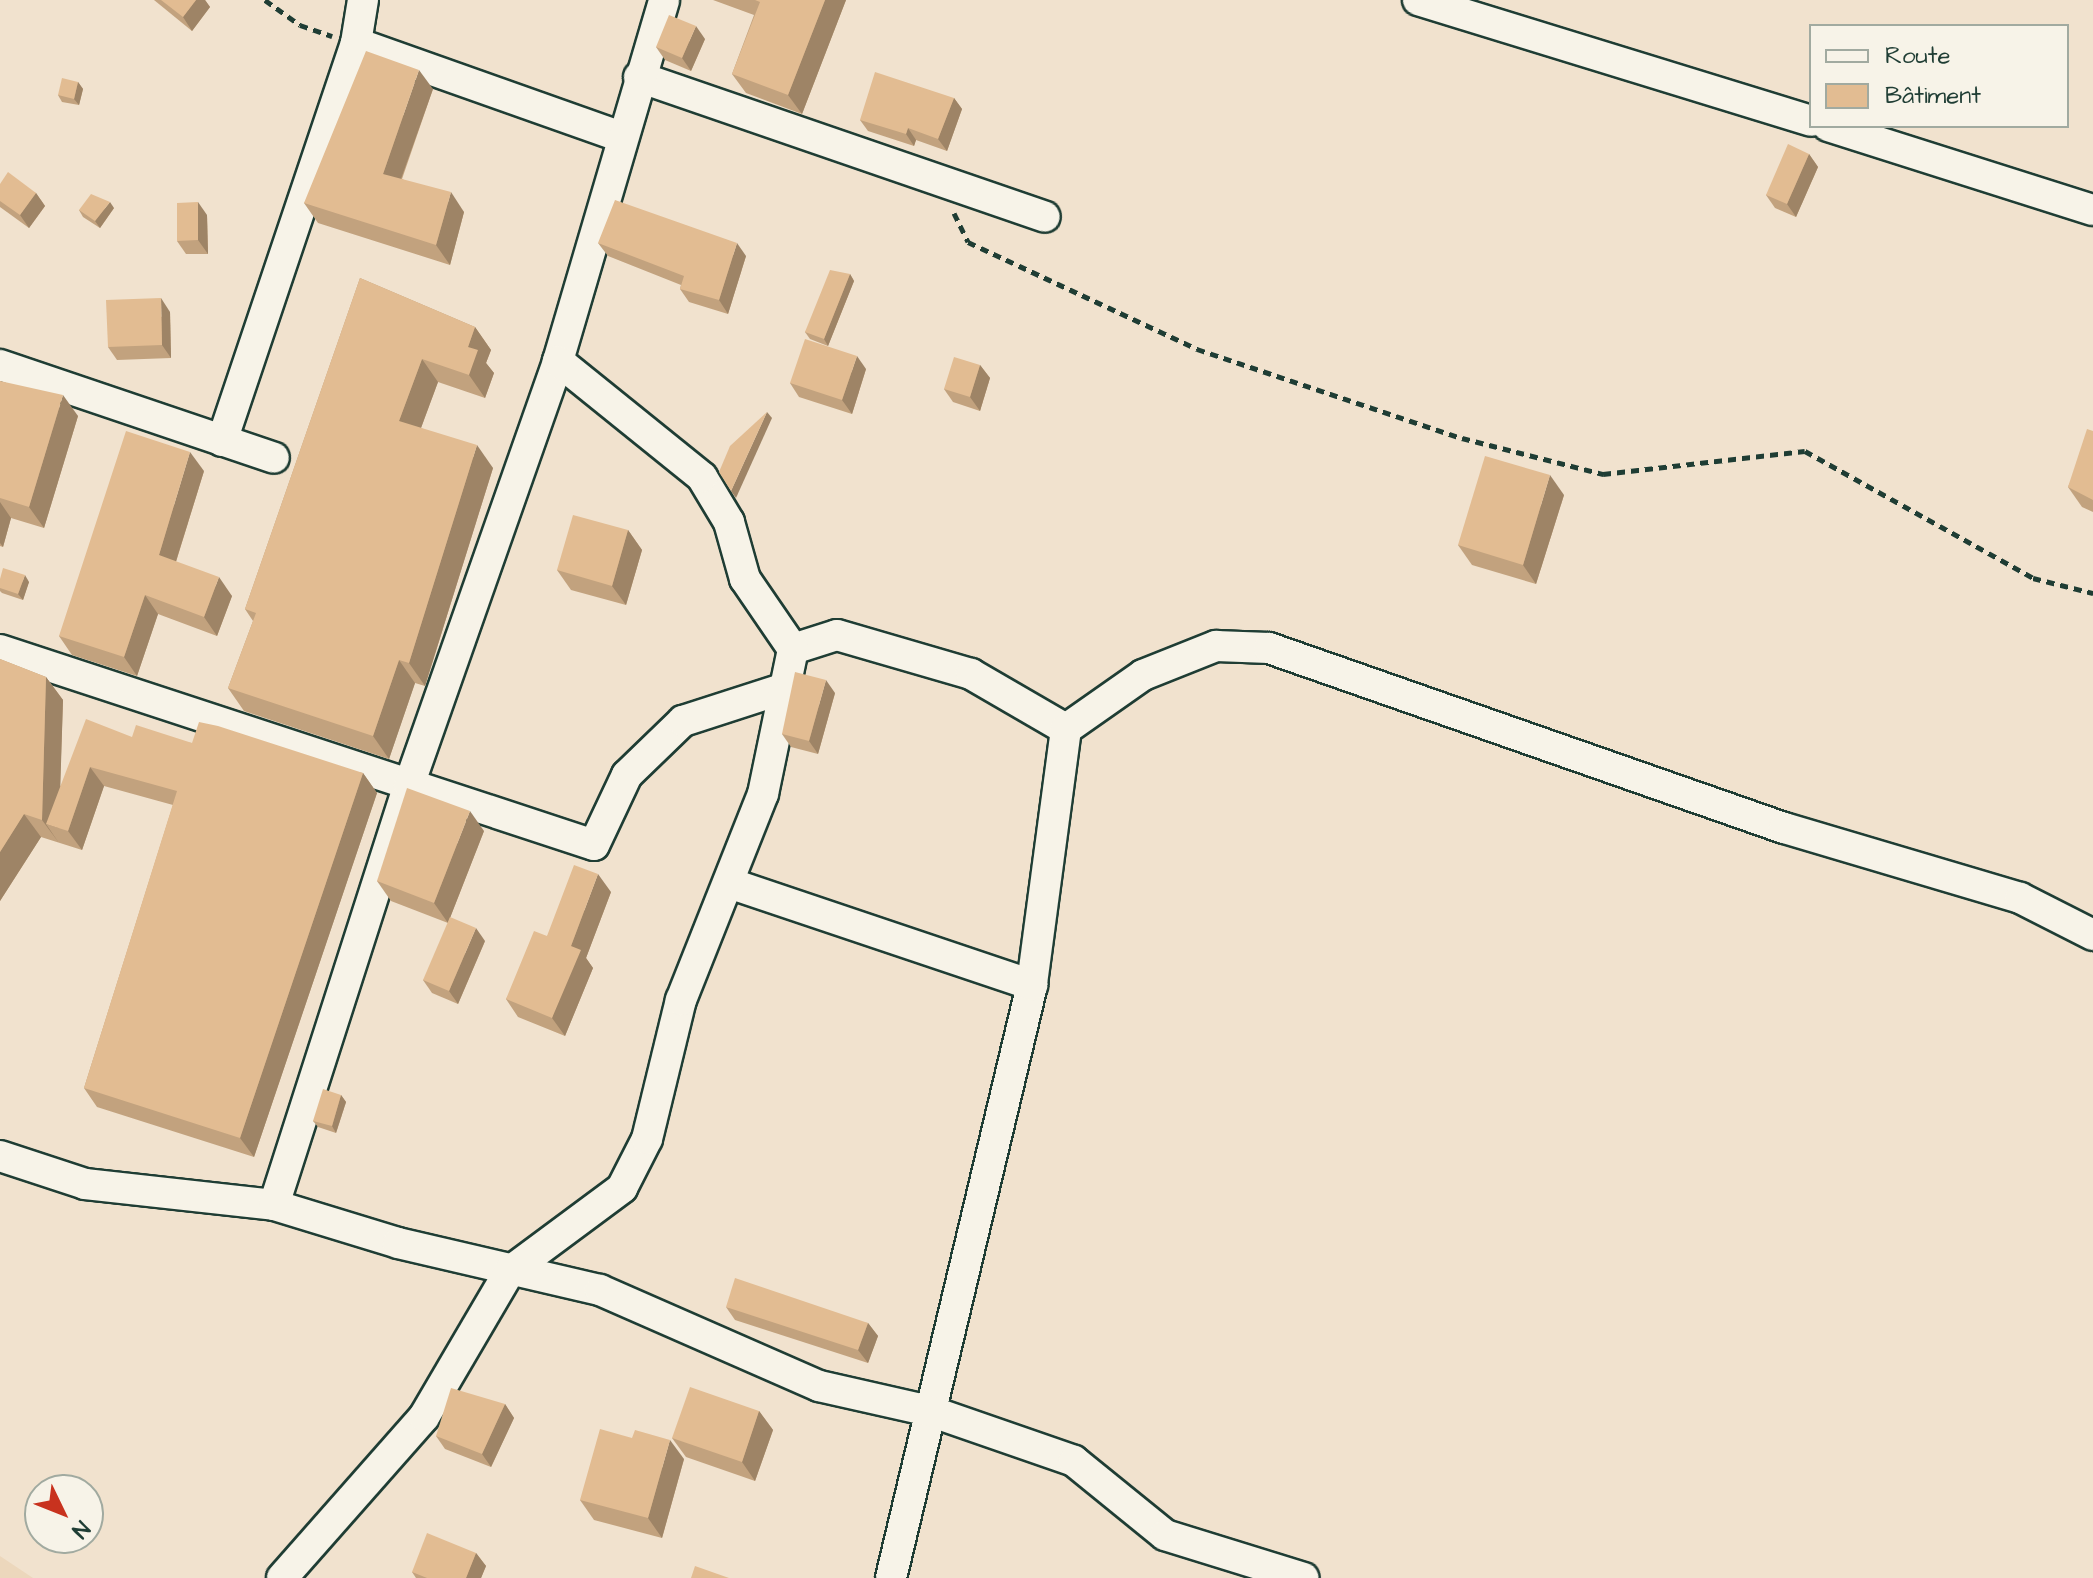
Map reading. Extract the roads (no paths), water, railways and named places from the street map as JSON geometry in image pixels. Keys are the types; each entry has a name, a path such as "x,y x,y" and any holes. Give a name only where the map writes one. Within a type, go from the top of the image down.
{"street":[{"path":"222,441 356,43 363,0"},
{"path":"274,1205 409,785 558,361 619,136 664,0"},
{"path":"1418,0 1809,120"},
{"path":"356,43 619,136"},
{"path":"639,77 1045,217"},
{"path":"1834,128 2093,210"},
{"path":"282,1578 424,1417 509,1272 622,1188 647,1139 673,1025 763,794 793,649 745,579 729,522 702,477 558,361"},
{"path":"1,370 274,458"},
{"path":"793,649 837,635 956,669 1066,729"},
{"path":"891,1578 1032,985 1066,729 1143,675 1202,651 1269,648 1784,828 2020,898 2093,935"},
{"path":"0,650 594,845 627,775 683,721 785,688"},
{"path":"729,883 1032,985"},
{"path":"0,1156 85,1184 274,1205 509,1272 600,1290 819,1386 930,1411 1074,1461 1165,1535 1304,1578"}]}
